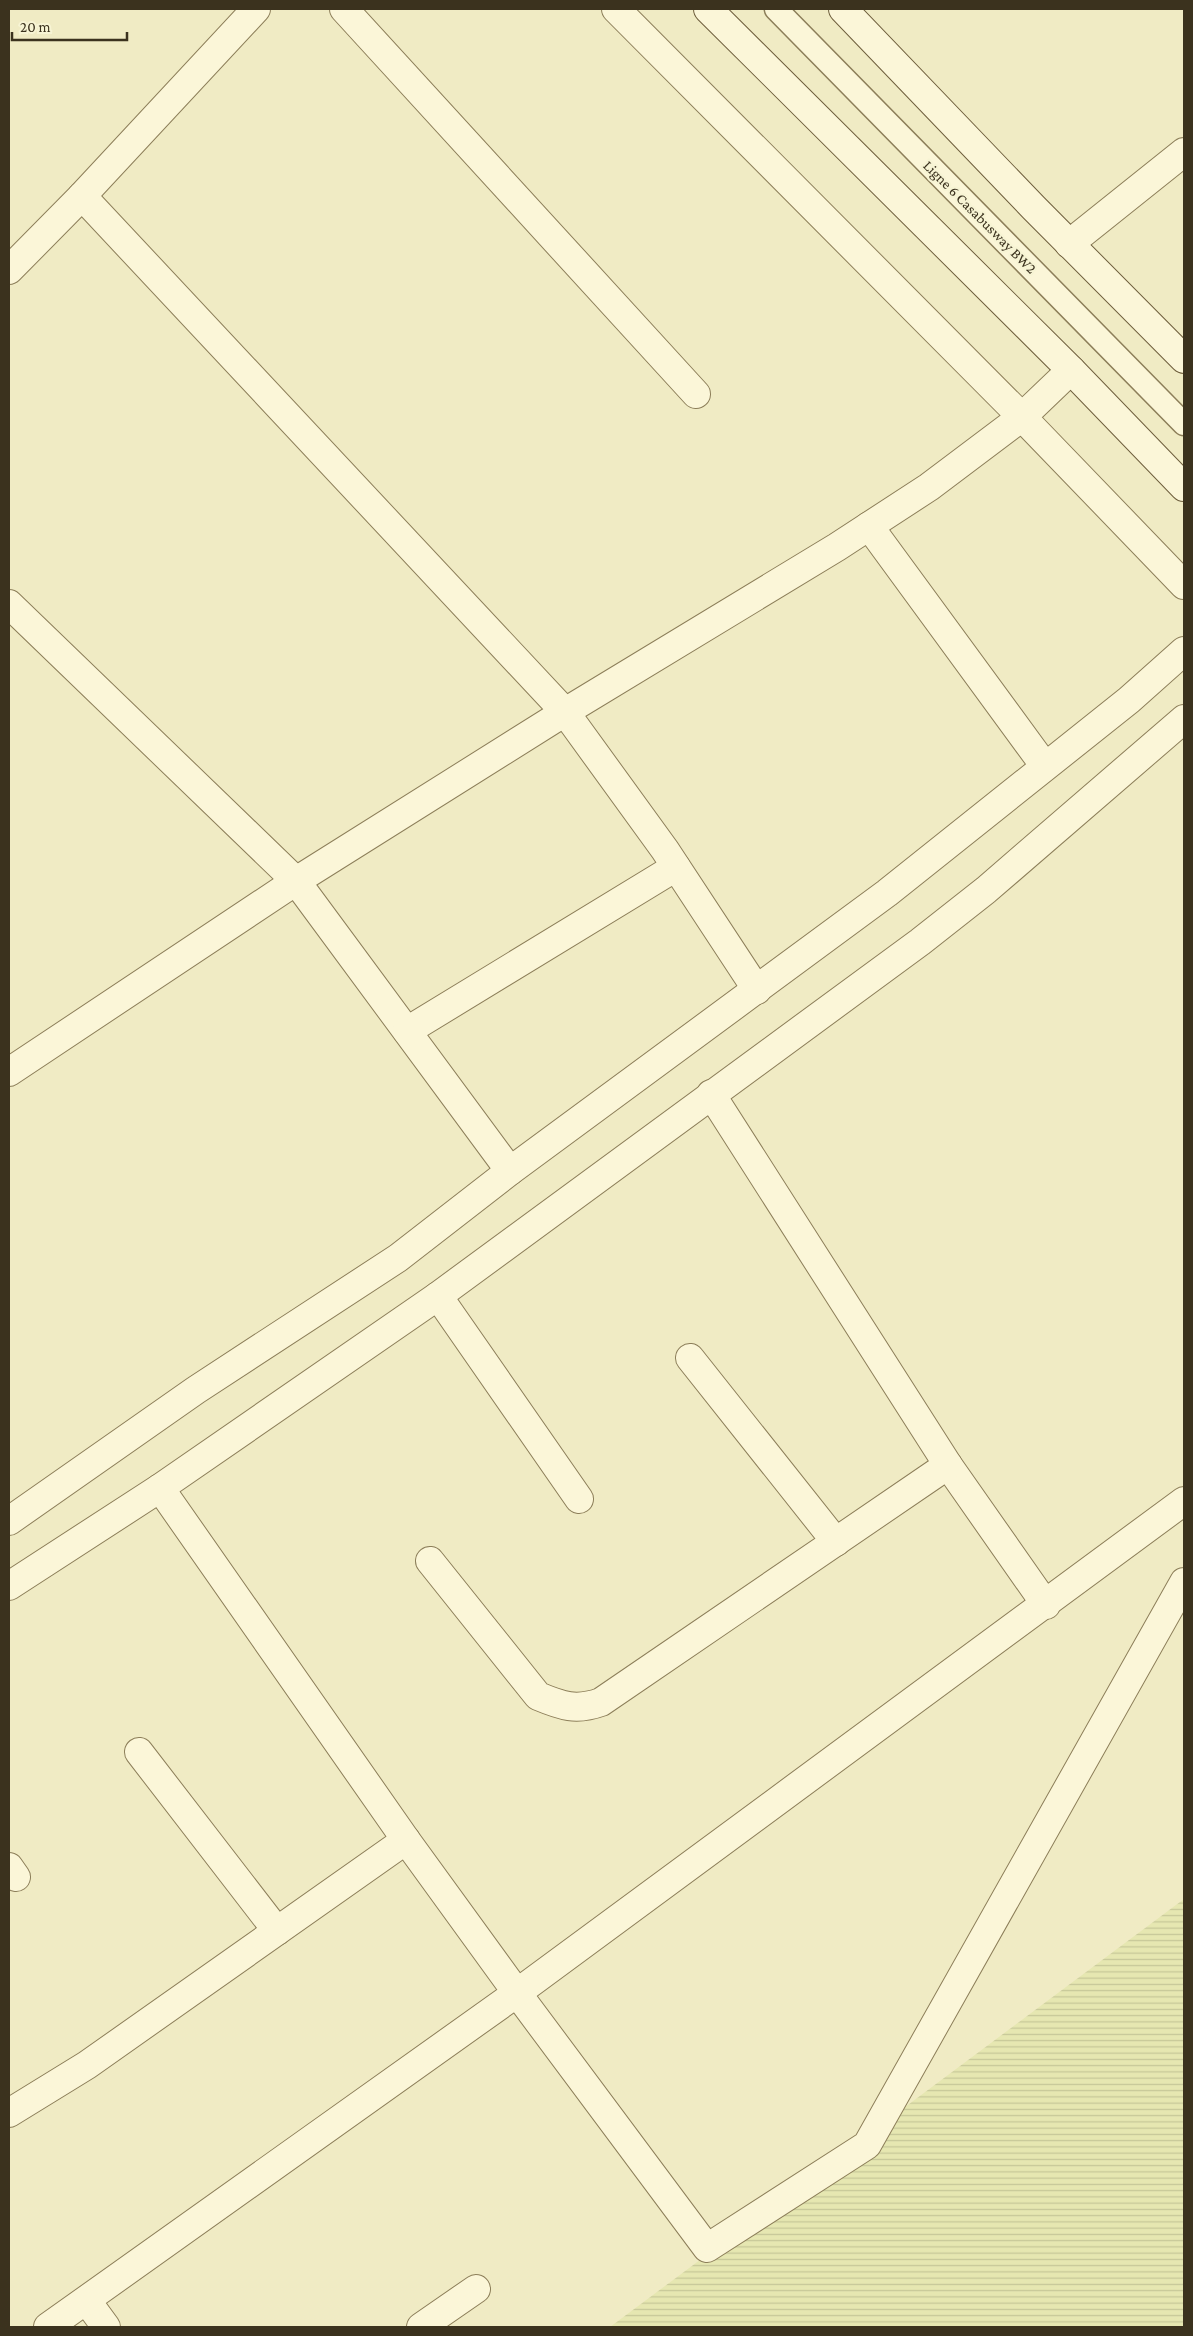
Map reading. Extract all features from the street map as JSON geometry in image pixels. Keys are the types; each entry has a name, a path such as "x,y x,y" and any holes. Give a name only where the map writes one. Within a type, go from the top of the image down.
{"street":[{"path":"9,270 82,196 256,9"},
{"path":"344,9 696,394"},
{"path":"616,9 1022,416 1184,585"},
{"path":"708,9 1071,370 1184,487"},
{"path":"843,9 1069,244 1184,359"},
{"path":"1069,244 1184,152"},
{"path":"82,196 564,712 676,867 757,990"},
{"path":"10,1068 296,881 564,712 869,526 929,487 1022,416 1071,370"},
{"path":"869,526 1044,765"},
{"path":"9,604 296,881 510,1172"},
{"path":"9,1521 196,1390 398,1258 510,1172 887,893 1044,765 1128,700 1184,651"},
{"path":"9,1586 160,1488 438,1296 920,942 986,890 1184,719"},
{"path":"407,1031 676,867"},
{"path":"711,1094 948,1465 1046,1605"},
{"path":"438,1296 579,1500"},
{"path":"690,1358 836,1542"},
{"path":"430,1561 538,1696 561,1705 584,1708 601,1702 948,1465"},
{"path":"160,1488 406,1840 516,1993 707,2248 866,2145 1184,1582"},
{"path":"48,2327 516,1993 1046,1605 1184,1501"},
{"path":"139,1752 277,1931"},
{"path":"9,2113 86,2065 406,1840"},
{"path":"421,2327 476,2290"},
{"path":"87,2301 106,2327"}],"lane":[{"name":"Ligne 6 Casabusway BW2","path":"776,9 1184,424"},
{"name":"Ligne 6 Casabusway BW2","path":"797,9 1184,403"}],"green space":[{"path":"1184,1899 1184,2327 610,2327"}]}
